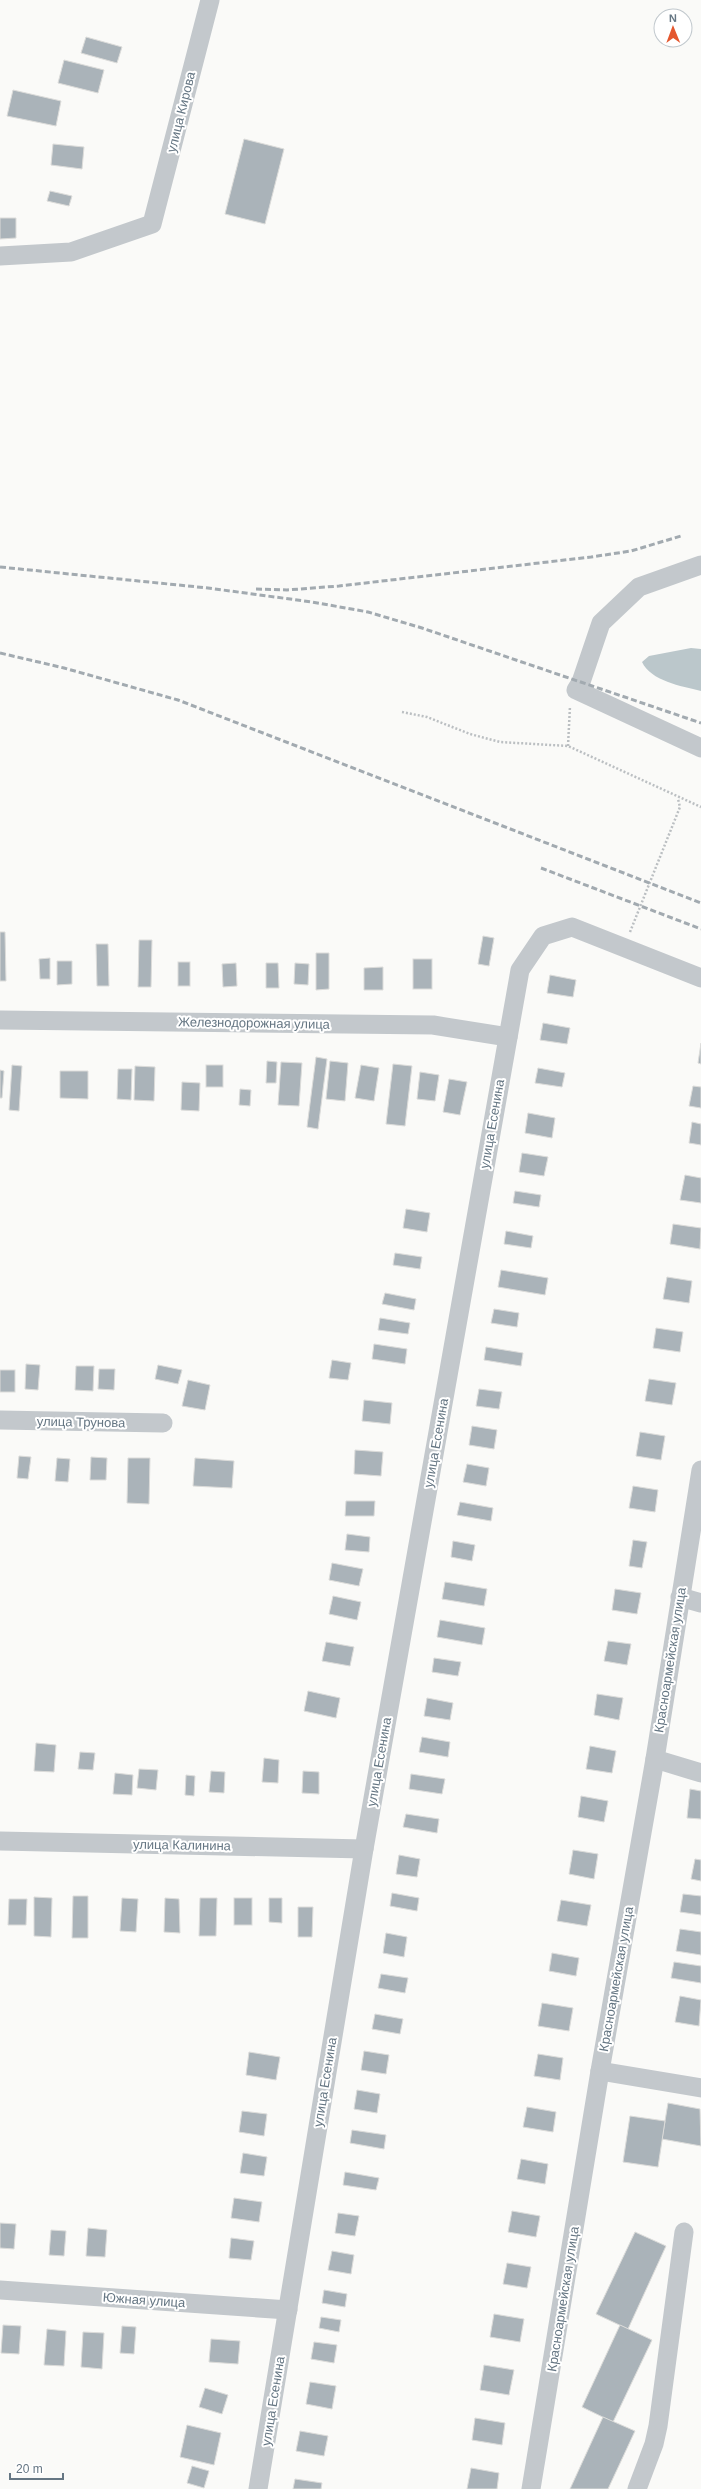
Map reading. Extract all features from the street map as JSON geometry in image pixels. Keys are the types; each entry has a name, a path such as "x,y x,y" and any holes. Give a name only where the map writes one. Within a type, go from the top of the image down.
{"street":[{"name":"улица Кирова","path":"0,256 71,252 152,224 210,0"},
{"path":"701,565 638,587 601,623 581,682 576,690 701,748"},
{"path":"508,1037 520,970 543,936 572,927 701,978"},
{"name":"Железнодорожная улица","path":"0,1020 433,1025 508,1037"},
{"name":"улица Есенина","path":"258,2489 364,1849 508,1037"},
{"name":"улица Трунова","path":"0,1420 163,1423"},
{"name":"Красноармейская улица","path":"531,2489 600,2071 655,1759 701,1470"},
{"path":"680,1596 701,1604"},
{"path":"655,1759 701,1773"},
{"name":"улица Калинина","path":"0,1841 364,1849"},
{"path":"600,2071 701,2088"},
{"path":"637,2489 654,2444 658,2426 684,2232"},
{"name":"Южная улица","path":"0,2290 288,2310"}],"path":[{"path":"568,746 570,708 576,690"},
{"path":"402,712 427,717 470,734 500,742 568,746 678,798 701,807"},
{"path":"624,947 680,807 678,798"}],"shaded area":[{"path":"691,648 701,649 701,691 667,682 652,674 642,662 649,656"}],"building":[{"path":"86,37 122,47 117,63 81,53"},
{"path":"64,60 104,70 98,93 58,83"},
{"path":"13,90 61,101 56,126 7,116"},
{"path":"244,139 284,149 265,224 225,214"},
{"path":"53,144 84,147 82,169 51,165"},
{"path":"50,191 72,196 69,206 47,201"},
{"path":"0,218 16,218 16,238 0,239"},
{"path":"0,932 5,932 6,981 0,981"},
{"path":"483,936 494,938 489,966 478,964"},
{"path":"139,940 152,940 151,987 138,987"},
{"path":"96,944 108,944 109,986 97,986"},
{"path":"316,953 329,953 329,989 316,990"},
{"path":"50,958 50,979 40,979 39,959"},
{"path":"413,959 432,959 432,989 413,989"},
{"path":"57,961 72,961 72,984 57,985"},
{"path":"178,962 190,962 190,986 178,986"},
{"path":"236,963 237,986 223,987 222,964"},
{"path":"266,963 278,963 279,988 266,988"},
{"path":"295,963 309,964 308,985 294,984"},
{"path":"383,967 383,990 364,990 364,968"},
{"path":"550,975 576,980 573,997 547,993"},
{"path":"543,1023 570,1028 567,1044 540,1040"},
{"path":"701,1043 701,1064 698,1063"},
{"path":"316,1057 327,1059 318,1129 307,1127"},
{"path":"267,1061 277,1062 276,1083 266,1083"},
{"path":"330,1061 348,1063 345,1101 326,1099"},
{"path":"281,1062 302,1063 299,1106 278,1105"},
{"path":"393,1064 412,1066 405,1126 386,1124"},
{"path":"12,1065 22,1066 19,1111 9,1110"},
{"path":"206,1065 223,1065 223,1087 206,1087"},
{"path":"361,1065 379,1068 374,1101 355,1098"},
{"path":"135,1066 155,1067 154,1101 134,1100"},
{"path":"538,1068 565,1073 562,1087 535,1083"},
{"path":"118,1069 132,1069 131,1100 117,1099"},
{"path":"0,1070 4,1071 2,1098 0,1098"},
{"path":"60,1071 88,1071 88,1099 60,1098"},
{"path":"420,1072 439,1075 435,1101 417,1099"},
{"path":"449,1079 467,1082 460,1115 443,1112"},
{"path":"182,1082 200,1083 199,1111 181,1110"},
{"path":"693,1086 701,1087 701,1108 689,1106"},
{"path":"240,1089 251,1090 250,1106 239,1105"},
{"path":"528,1113 555,1118 552,1138 525,1133"},
{"path":"692,1122 701,1124 701,1145 689,1143"},
{"path":"522,1153 548,1157 544,1176 519,1172"},
{"path":"685,1175 701,1178 701,1203 680,1200"},
{"path":"515,1191 541,1195 539,1207 513,1203"},
{"path":"406,1209 430,1213 427,1232 403,1228"},
{"path":"673,1224 701,1228 700,1249 670,1244"},
{"path":"506,1231 533,1236 531,1248 504,1244"},
{"path":"395,1253 422,1257 420,1269 393,1265"},
{"path":"501,1270 548,1278 545,1295 498,1287"},
{"path":"667,1277 692,1281 689,1303 663,1299"},
{"path":"385,1293 416,1299 414,1310 382,1304"},
{"path":"494,1309 519,1313 517,1327 491,1323"},
{"path":"380,1318 410,1323 408,1334 378,1330"},
{"path":"656,1328 683,1332 680,1352 653,1348"},
{"path":"374,1344 407,1349 405,1364 372,1359"},
{"path":"486,1347 523,1353 521,1366 484,1360"},
{"path":"332,1360 351,1363 348,1380 329,1378"},
{"path":"26,1364 40,1365 38,1390 25,1389"},
{"path":"158,1365 182,1370 178,1384 155,1379"},
{"path":"76,1366 94,1366 93,1391 75,1390"},
{"path":"99,1369 115,1369 114,1390 98,1389"},
{"path":"0,1370 15,1370 15,1392 0,1392"},
{"path":"649,1379 676,1383 672,1405 645,1401"},
{"path":"188,1380 210,1385 205,1410 182,1406"},
{"path":"479,1389 502,1392 499,1409 476,1406"},
{"path":"364,1400 392,1403 390,1424 362,1421"},
{"path":"472,1426 497,1430 494,1449 469,1445"},
{"path":"640,1432 665,1436 661,1460 636,1456"},
{"path":"355,1450 383,1452 381,1476 354,1474"},
{"path":"19,1456 31,1457 28,1479 17,1478"},
{"path":"91,1457 107,1458 106,1480 90,1480"},
{"path":"57,1458 70,1459 68,1482 55,1481"},
{"path":"128,1458 150,1458 149,1504 127,1503"},
{"path":"195,1458 234,1461 232,1488 193,1486"},
{"path":"467,1464 489,1468 486,1486 463,1482"},
{"path":"633,1486 658,1490 655,1512 629,1508"},
{"path":"346,1501 375,1501 374,1516 345,1516"},
{"path":"460,1502 493,1508 491,1521 457,1515"},
{"path":"347,1534 370,1537 369,1552 345,1550"},
{"path":"633,1540 647,1542 642,1568 629,1566"},
{"path":"453,1541 475,1545 472,1561 451,1557"},
{"path":"332,1563 363,1569 359,1586 329,1580"},
{"path":"445,1582 487,1589 484,1606 442,1599"},
{"path":"615,1589 641,1593 637,1614 612,1610"},
{"path":"333,1596 361,1602 357,1620 329,1614"},
{"path":"440,1620 485,1628 482,1645 437,1637"},
{"path":"608,1641 631,1644 627,1665 604,1661"},
{"path":"326,1642 354,1647 350,1666 322,1661"},
{"path":"434,1658 461,1662 458,1676 432,1672"},
{"path":"308,1691 340,1698 336,1718 304,1711"},
{"path":"597,1694 623,1698 619,1720 594,1715"},
{"path":"427,1698 453,1703 450,1720 424,1716"},
{"path":"422,1737 450,1742 448,1757 419,1752"},
{"path":"36,1743 56,1745 54,1772 34,1771"},
{"path":"590,1746 616,1751 612,1773 586,1769"},
{"path":"80,1752 95,1753 93,1770 78,1769"},
{"path":"264,1758 279,1760 278,1783 262,1782"},
{"path":"139,1769 158,1770 156,1790 137,1788"},
{"path":"211,1771 225,1772 224,1793 209,1792"},
{"path":"303,1771 319,1772 319,1794 302,1793"},
{"path":"115,1773 133,1775 132,1795 113,1794"},
{"path":"411,1774 445,1779 442,1794 409,1789"},
{"path":"186,1775 195,1776 194,1796 185,1795"},
{"path":"690,1789 701,1791 701,1819 687,1818"},
{"path":"581,1796 608,1801 604,1822 578,1817"},
{"path":"406,1814 439,1819 437,1833 403,1827"},
{"path":"573,1850 598,1854 594,1879 569,1874"},
{"path":"399,1855 420,1859 417,1877 396,1874"},
{"path":"695,1859 701,1860 701,1881 691,1879"},
{"path":"392,1893 419,1898 417,1911 390,1906"},
{"path":"683,1894 701,1896 701,1915 680,1912"},
{"path":"73,1896 88,1896 88,1938 72,1938"},
{"path":"34,1897 52,1898 51,1937 34,1936"},
{"path":"122,1898 138,1899 136,1932 120,1931"},
{"path":"165,1898 179,1899 180,1933 164,1932"},
{"path":"200,1898 217,1898 216,1936 199,1936"},
{"path":"234,1898 252,1898 252,1925 234,1925"},
{"path":"269,1898 282,1898 282,1923 269,1922"},
{"path":"9,1899 27,1899 26,1925 8,1925"},
{"path":"561,1900 591,1905 587,1926 557,1921"},
{"path":"298,1907 313,1907 312,1937 298,1937"},
{"path":"680,1929 701,1932 701,1955 676,1951"},
{"path":"386,1933 407,1937 404,1957 383,1953"},
{"path":"552,1953 579,1958 576,1976 549,1971"},
{"path":"674,1962 701,1966 701,1983 671,1978"},
{"path":"381,1974 408,1978 405,1993 378,1988"},
{"path":"680,1996 701,2000 699,2026 675,2022"},
{"path":"542,2003 573,2008 569,2031 538,2026"},
{"path":"375,2014 403,2019 400,2034 372,2029"},
{"path":"364,2051 389,2055 386,2074 361,2070"},
{"path":"249,2052 280,2057 276,2080 246,2075"},
{"path":"538,2054 563,2058 560,2080 534,2076"},
{"path":"357,2090 380,2094 377,2113 354,2109"},
{"path":"668,2103 700,2109 701,2146 662,2139"},
{"path":"527,2107 556,2112 553,2132 523,2127"},
{"path":"242,2111 267,2114 264,2136 239,2132"},
{"path":"630,2116 665,2121 658,2167 623,2162"},
{"path":"352,2130 386,2135 384,2149 350,2143"},
{"path":"243,2153 267,2157 264,2176 240,2173"},
{"path":"521,2159 548,2164 545,2184 517,2179"},
{"path":"345,2172 379,2178 376,2190 343,2185"},
{"path":"234,2198 262,2202 259,2222 231,2218"},
{"path":"512,2211 540,2216 536,2237 508,2232"},
{"path":"338,2213 359,2216 355,2236 335,2233"},
{"path":"0,2223 16,2224 14,2249 0,2248"},
{"path":"88,2228 107,2230 105,2257 86,2256"},
{"path":"51,2230 66,2231 64,2256 49,2255"},
{"path":"635,2232 666,2246 628,2329 596,2314"},
{"path":"231,2238 254,2241 251,2260 229,2258"},
{"path":"332,2251 354,2255 351,2274 328,2270"},
{"path":"507,2263 531,2267 527,2288 503,2284"},
{"path":"324,2290 347,2294 345,2307 322,2303"},
{"path":"494,2314 524,2319 520,2342 490,2337"},
{"path":"321,2317 341,2320 339,2332 319,2328"},
{"path":"3,2325 21,2326 19,2354 1,2353"},
{"path":"620,2325 652,2340 613,2422 582,2407"},
{"path":"122,2326 136,2327 134,2354 120,2353"},
{"path":"47,2329 66,2331 64,2366 44,2365"},
{"path":"83,2332 104,2333 102,2369 81,2367"},
{"path":"211,2339 240,2341 238,2364 209,2362"},
{"path":"314,2342 337,2345 334,2363 311,2359"},
{"path":"484,2365 514,2370 509,2395 480,2390"},
{"path":"310,2382 336,2386 332,2409 306,2404"},
{"path":"205,2388 228,2395 222,2414 199,2407"},
{"path":"603,2417 635,2431 608,2489 570,2489"},
{"path":"475,2418 505,2423 502,2445 472,2440"},
{"path":"187,2425 221,2433 214,2465 180,2457"},
{"path":"300,2431 328,2436 324,2456 296,2451"},
{"path":"192,2466 209,2471 204,2488 187,2483"},
{"path":"471,2468 499,2473 497,2489 467,2489"},
{"path":"295,2479 322,2483 321,2489 293,2489"}],"railway":[{"path":"256,589 287,590 339,586 591,557 631,551 681,536"},
{"path":"0,567 208,588 312,602 368,612 422,628 701,723"},
{"path":"0,653 64,668 178,700 701,903"},
{"path":"541,868 701,929"}]}
